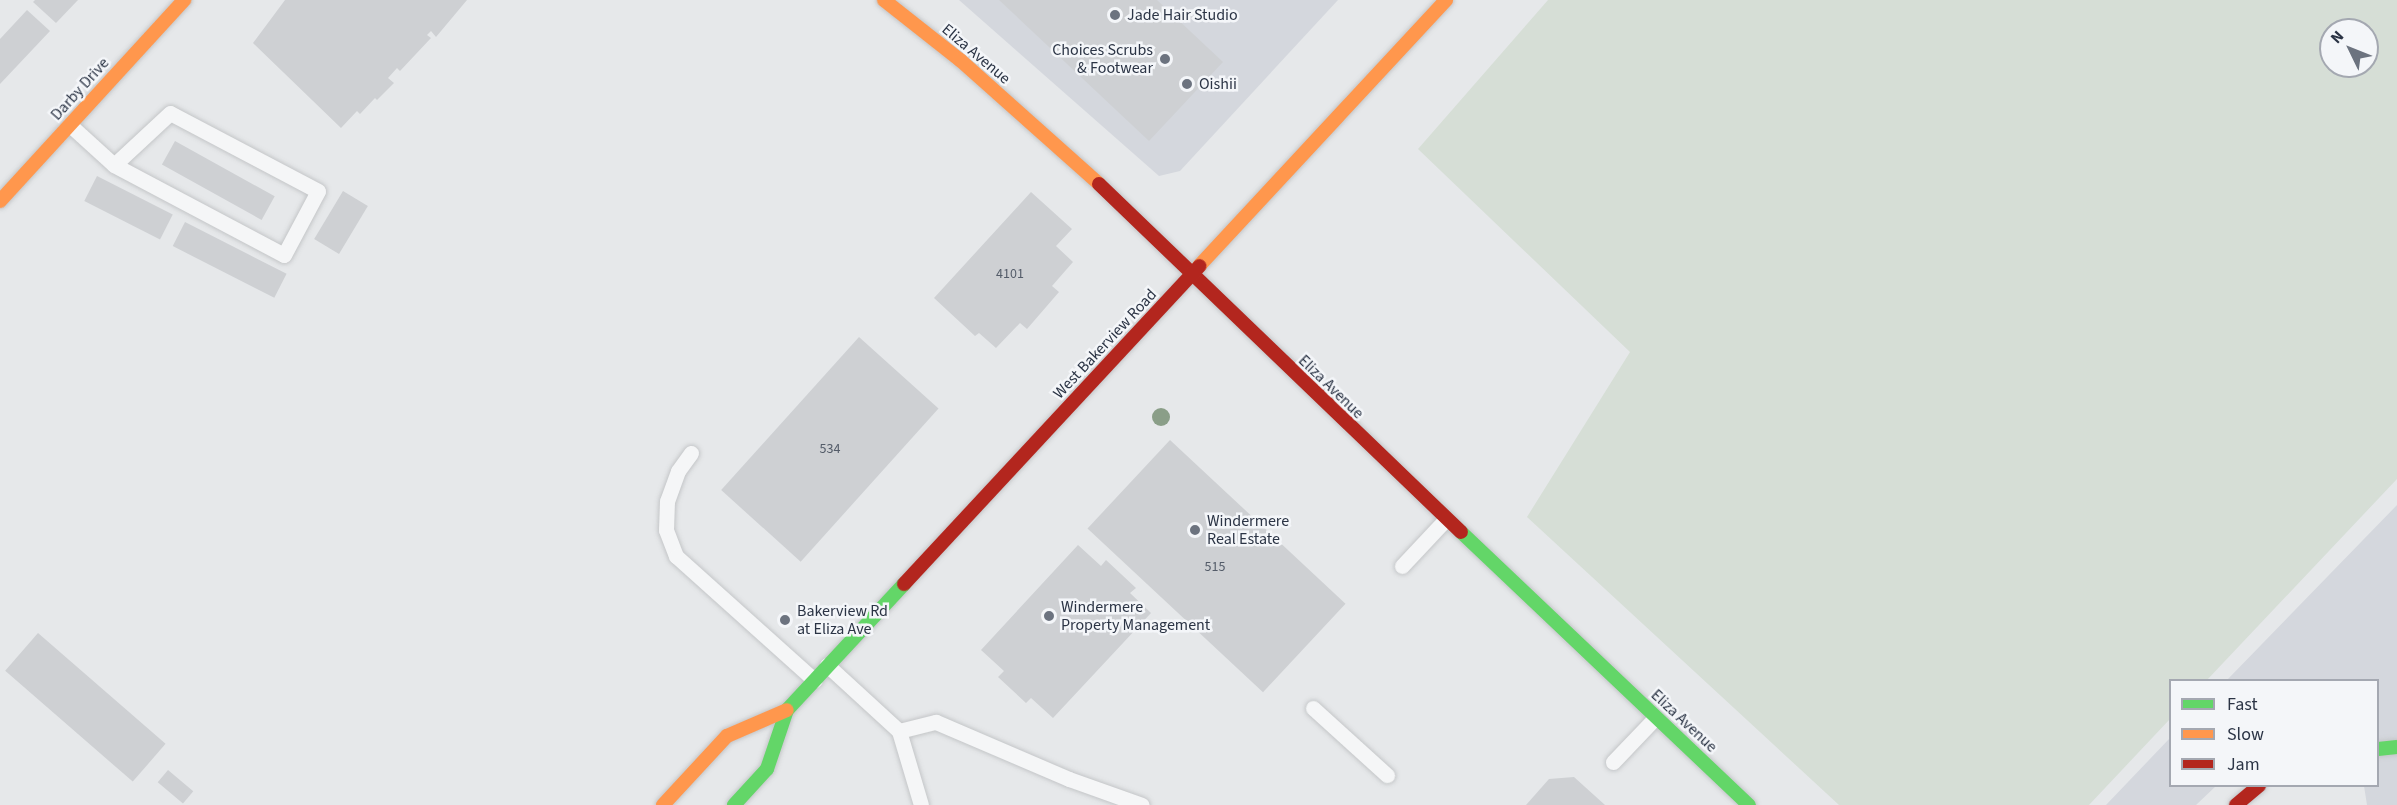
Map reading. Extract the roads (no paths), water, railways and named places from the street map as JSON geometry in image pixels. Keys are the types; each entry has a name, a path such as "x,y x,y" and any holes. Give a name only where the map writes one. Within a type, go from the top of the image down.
{"street":[{"name":"Darby Drive","path":"0,201 184,0"},
{"name":"Eliza Avenue","path":"884,0 1006,100 1137,219 1191,276 1749,805"},
{"name":"West Bakerview Road","path":"735,805 767,769 787,710 1446,0"},
{"name":"West Bakerview Road","path":"663,805 727,736 787,710"},
{"path":"2379,749 2397,747"},
{"path":"2236,805 2258,787"}],"lane":[{"path":"70,125 114,165 284,255 318,191 170,113 114,165"},
{"path":"691,453 678,471 667,501 666,530 676,556 814,680"},
{"path":"1402,566 1446,519"},
{"path":"827,665 899,730 921,805"},
{"path":"1313,708 1386,775"},
{"path":"1613,762 1655,718"},
{"path":"899,730 936,722 1069,779 1142,805"}],"place":[{"name":"Jade Hair Studio","path":"1115,15"},
{"name":"Choices Scrubs & Footwear","path":"1165,59"},
{"name":"Oishii","path":"1187,84"},
{"name":"Windermere Real Estate","path":"1195,530"},
{"name":"Windermere Property Management","path":"1049,616"},
{"name":"Bakerview Rd at Eliza Ave","path":"785,620"}]}
